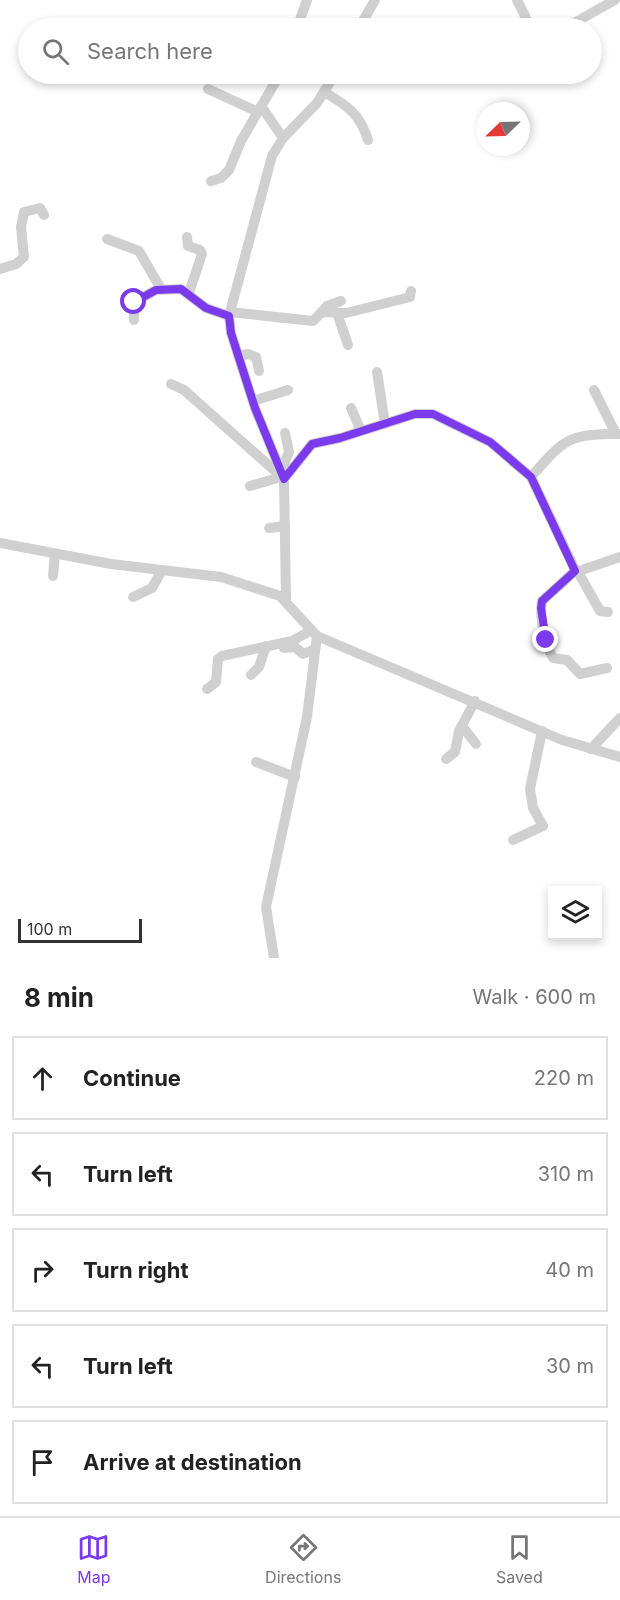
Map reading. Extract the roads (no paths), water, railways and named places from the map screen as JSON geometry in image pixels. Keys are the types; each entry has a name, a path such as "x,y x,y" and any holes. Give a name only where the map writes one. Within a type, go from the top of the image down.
{"street":[{"path":"301,18 307,0"},
{"path":"365,18 375,0"},
{"path":"517,0 526,18"},
{"path":"583,18 615,0"},
{"path":"211,181 226,175 274,84"},
{"path":"286,599 282,476 238,356 231,333 230,314 269,166 283,138 310,112 329,84"},
{"path":"208,89 259,109 283,138"},
{"path":"324,92 344,104 362,121 368,140"},
{"path":"0,269 16,264 24,257 21,227 24,212 36,207 40,208 44,215"},
{"path":"187,237 188,246 200,250 202,254 189,292"},
{"path":"106,239 139,251 161,289"},
{"path":"134,320 134,302 161,289 181,289 189,292 206,308 230,314 311,321 327,306 341,301"},
{"path":"320,314 399,301 410,297 411,291"},
{"path":"337,313 348,345"},
{"path":"238,356 248,354 256,357 259,372"},
{"path":"377,372 385,423"},
{"path":"171,384 184,390 282,476"},
{"path":"253,401 288,390"},
{"path":"531,477 566,440 586,434 618,434 594,390"},
{"path":"351,408 361,431"},
{"path":"250,486 282,476 312,444 415,414 433,414 490,442 531,477 576,571 600,611 608,612"},
{"path":"282,476 289,453 285,433"},
{"path":"269,528 285,526"},
{"path":"0,543 111,564 221,577 286,599 314,633 542,731 620,757"},
{"path":"53,576 55,554"},
{"path":"607,668 580,674 567,660 555,660 548,648 541,608 542,601 576,571 620,557"},
{"path":"132,597 152,588 162,570"},
{"path":"251,675 272,648 314,633"},
{"path":"274,958 266,907 307,717 315,649 314,633"},
{"path":"207,688 217,679 218,659 230,653 292,646 303,654 315,649"},
{"path":"446,759 455,752 462,726 475,701"},
{"path":"591,749 620,718"},
{"path":"462,726 476,744"},
{"path":"513,840 543,826 533,808 530,789 542,731"},
{"path":"256,762 295,777"}]}
